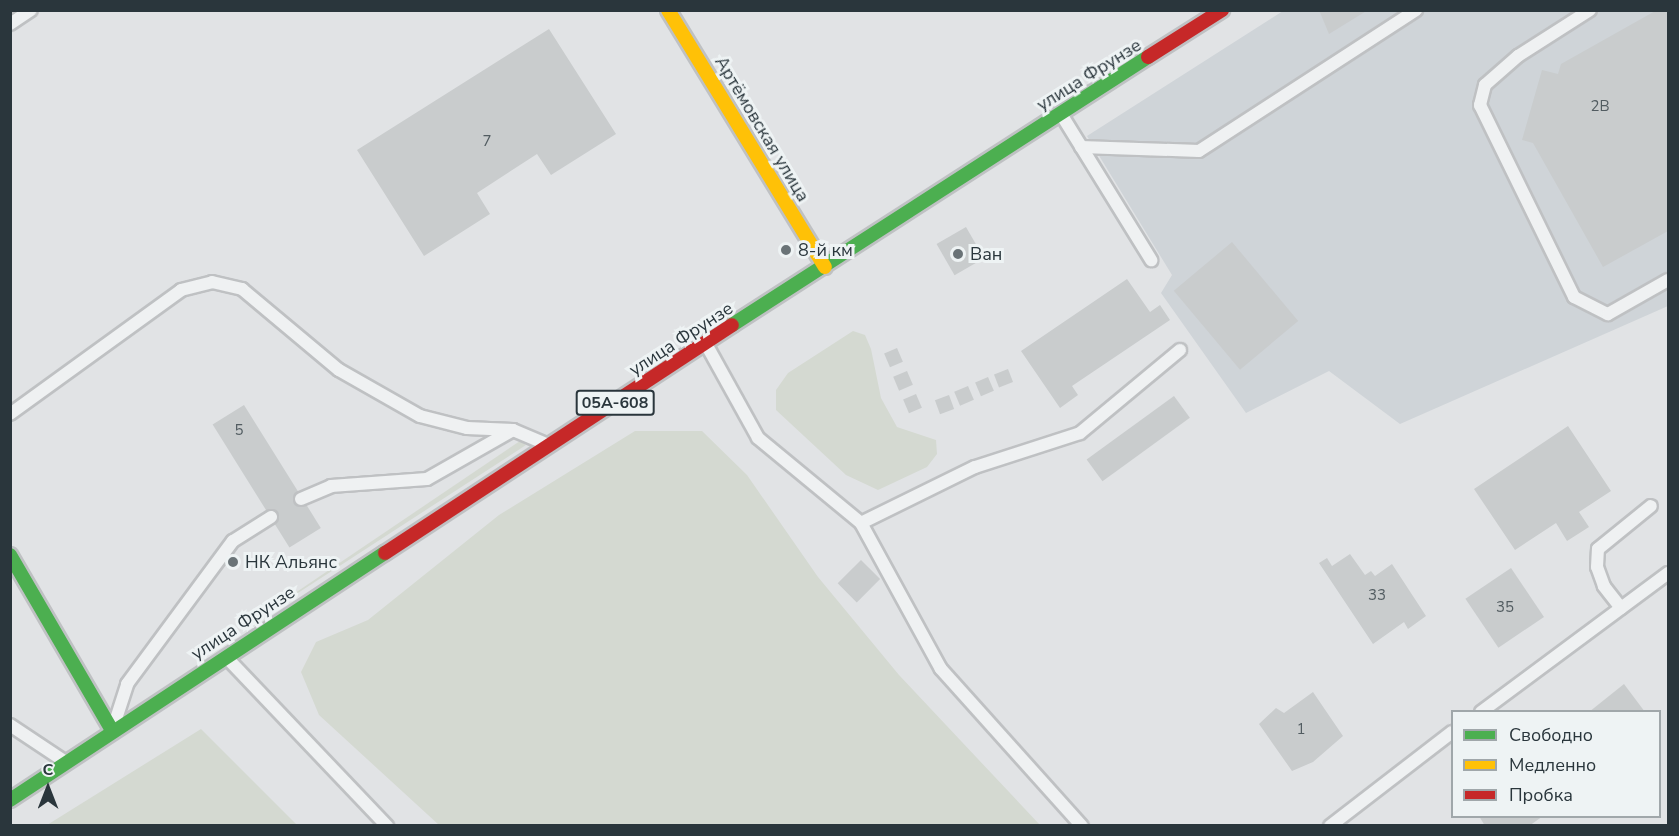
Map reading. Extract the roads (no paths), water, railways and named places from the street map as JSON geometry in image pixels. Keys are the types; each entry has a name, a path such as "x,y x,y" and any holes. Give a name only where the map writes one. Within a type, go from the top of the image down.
{"main road":[{"name":"Артёмовская улица","path":"668,10 825,267"},
{"name":"улица Фрунзе","path":"10,800 64,761 705,343 1222,10"},
{"path":"10,555 112,730"}],"lane":[{"path":"10,24 31,10"},
{"path":"1081,147 1199,151 1416,10"},
{"path":"1590,10 1518,56 1485,85 1480,105 1574,297 1608,314 1668,280"},
{"path":"1061,114 1151,260"},
{"path":"10,414 181,290 212,282 242,289 339,370 420,416 467,428 513,430 551,445"},
{"path":"705,343 758,438 861,524 941,669 1082,825"},
{"path":"861,524 975,466 1080,433 1180,350"},
{"path":"302,500 331,486 427,479 513,430"},
{"path":"1621,608 1600,577 1598,549 1651,506"},
{"path":"112,730 127,684 233,541 271,517"},
{"path":"1482,710 1668,573"},
{"path":"226,656 387,825"},
{"path":"10,725 64,761"},
{"path":"1330,825 1451,733"}],"place":[{"name":"8-й км","path":"786,250"},
{"name":"Ван","path":"958,254"},
{"name":"НК Альянс","path":"233,562"}]}
